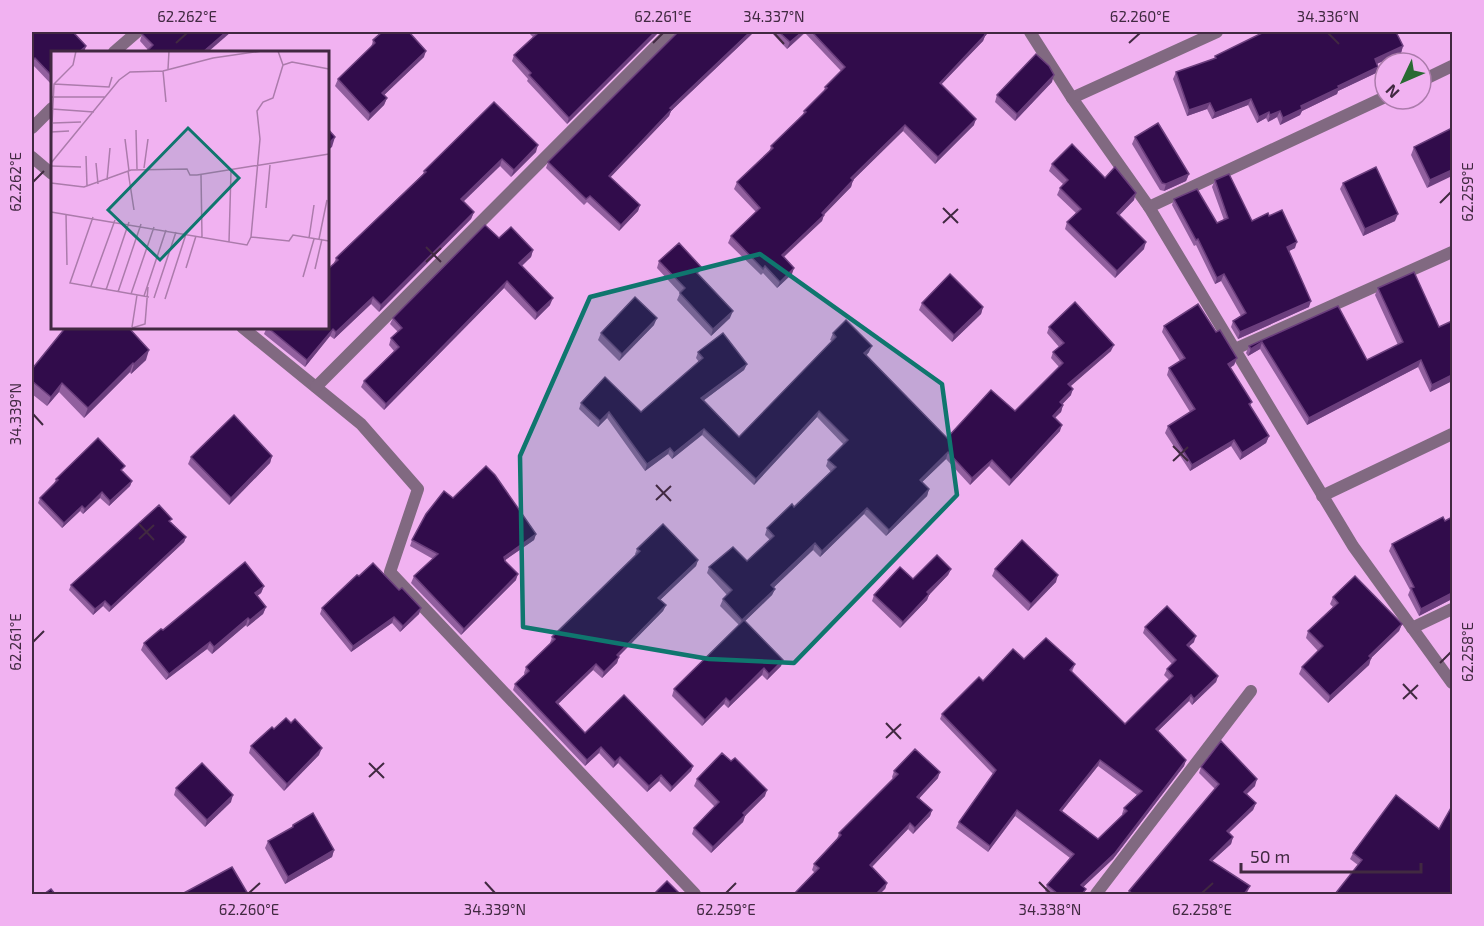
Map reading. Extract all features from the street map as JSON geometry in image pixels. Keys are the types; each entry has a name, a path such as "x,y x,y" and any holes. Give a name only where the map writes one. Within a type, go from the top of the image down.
{"street":[{"path":"115,51 137,32"},
{"path":"316,387 670,32"},
{"path":"1030,32 1072,98 1149,207 1353,546 1452,683"},
{"path":"1072,98 1217,32"},
{"path":"1433,75 1452,66"},
{"path":"1149,207 1373,104"},
{"path":"32,128 51,109"},
{"path":"32,157 51,173"},
{"path":"1235,349 1452,252"},
{"path":"243,328 361,424 418,489 390,572 695,894"},
{"path":"1322,496 1452,434"},
{"path":"1412,628 1452,609"},
{"path":"1096,894 1251,691"}],"highlighted area":[{"path":"760,254 942,384 957,495 794,663 709,659 523,627 520,456 590,297"}],"building":[{"path":"32,32 73,32 86,46 80,51 51,51 51,75 35,58 32,61"},
{"path":"144,32 226,32 204,51 147,51 153,45 142,34"},
{"path":"382,32 409,32 426,51 382,93 387,98 370,114 338,79 375,43 373,40"},
{"path":"536,32 655,32 569,118 529,75 531,73 514,55 538,33"},
{"path":"678,32 750,32 670,108 672,109 609,176 640,205 621,225 590,196 586,199 548,162"},
{"path":"779,32 802,32 790,42"},
{"path":"812,32 985,32 985,35 940,83 976,119 938,157 905,125 851,178 853,180 822,213 824,215 782,255 794,268 780,282 765,266 763,269 731,236 760,208 737,182 773,148 771,146 806,112 804,111 845,67"},
{"path":"1264,32 1396,32 1403,46 1392,51 1373,51 1373,69 1338,86 1339,88 1301,106 1302,109 1283,118 1280,111 1270,115 1269,112 1259,117 1251,99 1215,113 1210,103 1189,110 1176,72 1216,58 1215,56"},
{"path":"1036,54 1049,66 1054,75 1017,114 997,95"},
{"path":"494,102 538,145 514,170 502,159 461,199 474,212 381,305 373,297 336,332 333,329 307,360 268,328 328,328 328,269 338,260 336,258 426,172 424,171"},
{"path":"1158,123 1189,174 1166,184 1162,183 1135,137"},
{"path":"1452,128 1452,170 1430,180 1414,147"},
{"path":"328,129 335,137 328,144"},
{"path":"1072,144 1105,178 1115,167 1136,193 1117,213 1146,242 1117,271 1067,222 1081,209 1060,188 1068,180 1052,164"},
{"path":"1376,167 1398,214 1365,229 1343,183"},
{"path":"1229,174 1252,221 1268,213 1269,216 1282,210 1297,242 1287,247 1311,301 1240,332 1233,321 1246,313 1224,274 1217,278 1198,239 1196,240 1174,199 1197,189 1217,223 1228,218 1215,180"},
{"path":"485,225 499,238 511,227 533,250 519,263 553,298 537,313 507,281 386,404 364,381 399,347 391,338 402,328 393,318"},
{"path":"679,243 702,268 697,273 733,311 713,329 680,293 685,288 659,261"},
{"path":"1414,272 1439,327 1452,321 1452,375 1432,385 1421,360 1309,418 1262,342 1251,349 1249,346 1338,306 1367,360 1403,342 1378,288"},
{"path":"950,274 983,307 954,335 922,303"},
{"path":"635,297 657,318 622,354 601,333"},
{"path":"1075,302 1114,345 1068,384 1073,389 1060,402 1063,405 1053,416 1062,425 1011,480 992,460 972,478 948,452 920,480 929,489 889,530 867,508 822,551 815,543 771,585 775,589 742,620 723,599 732,590 709,567 733,547 747,561 774,536 767,528 792,504 794,507 836,467 828,460 848,440 819,411 756,479 704,429 674,453 670,448 647,464 609,412 600,421 581,403 605,377 641,412 703,358 698,352 723,333 747,364 701,398 739,437 836,337 833,333 846,320 872,346 864,353 947,438 991,390 1015,411 1063,363 1053,352 1064,343 1049,327"},
{"path":"1198,304 1216,332 1220,330 1237,358 1228,364 1252,402 1249,404 1269,436 1242,453 1234,440 1192,465 1168,426 1195,409 1169,368 1185,358 1164,326"},
{"path":"65,328 129,328 149,350 88,408 62,383 51,397 32,381 32,369"},
{"path":"234,415 272,456 231,498 191,457"},
{"path":"98,438 125,466 121,470 132,481 110,501 102,492 85,509 82,506 64,523 40,498"},
{"path":"486,466 495,475 536,534 504,557 518,574 464,629 414,576 438,554 412,540 426,514 444,491 453,498"},
{"path":"159,505 172,519 169,521 186,537 111,607 105,601 95,609 71,585"},
{"path":"1443,517 1445,521 1452,517 1452,593 1421,609 1411,588 1414,587 1392,544"},
{"path":"663,524 698,560 658,598 666,605 617,655 619,657 604,672 596,664 556,702 585,733 624,695 693,766 672,787 661,775 649,786 620,757 615,762 601,747 587,760 515,684 529,671 526,667 555,639 552,637 640,551 637,549"},
{"path":"1022,540 1058,575 1031,604 995,569"},
{"path":"937,555 951,569 927,592 929,594 903,622 874,595 900,567 913,579"},
{"path":"245,562 264,586 255,593 266,607 250,620 248,618 214,647 210,642 169,674 144,643"},
{"path":"373,563 399,590 402,588 421,608 403,626 394,617 353,646 322,608"},
{"path":"1355,576 1402,624 1369,656 1371,658 1330,696 1302,667 1323,646 1308,631 1338,603 1333,597"},
{"path":"1167,606 1196,636 1187,645 1218,676 1194,699 1191,695 1156,729 1186,760 1115,853 1081,885 1086,889 1082,894 1058,894 1047,885 1074,854 1017,810 990,846 959,822 996,770 942,714 979,677 983,681 1013,649 1024,659 1046,638 1075,664 1070,670 1125,724 1173,676 1167,669 1176,660 1145,627","holes":["1100,760 1142,791 1124,808 1127,811 1098,839 1060,810"]},
{"path":"744,620 783,660 769,674 764,668 730,702 726,698 705,720 674,689"},
{"path":"286,718 291,723 295,719 322,748 287,784 251,746"},
{"path":"1221,741 1257,779 1244,792 1256,803 1227,831 1233,837 1210,860 1250,886 1244,894 1133,894 1129,891 1219,784 1201,767"},
{"path":"915,749 940,772 917,797 932,810 915,828 910,823 870,865 887,883 876,894 794,894 819,868 814,864 841,835 839,833 898,774 894,771"},
{"path":"722,753 731,761 735,758 767,790 713,847 694,828 719,802 697,779"},
{"path":"202,763 233,795 207,820 176,788"},
{"path":"1396,795 1439,829 1452,806 1452,894 1335,894 1362,860 1353,853"},
{"path":"313,813 334,850 288,877 268,841"},
{"path":"232,867 248,894 182,894"},
{"path":"667,881 680,894 654,894"},
{"path":"51,889 55,894 44,894"}]}
